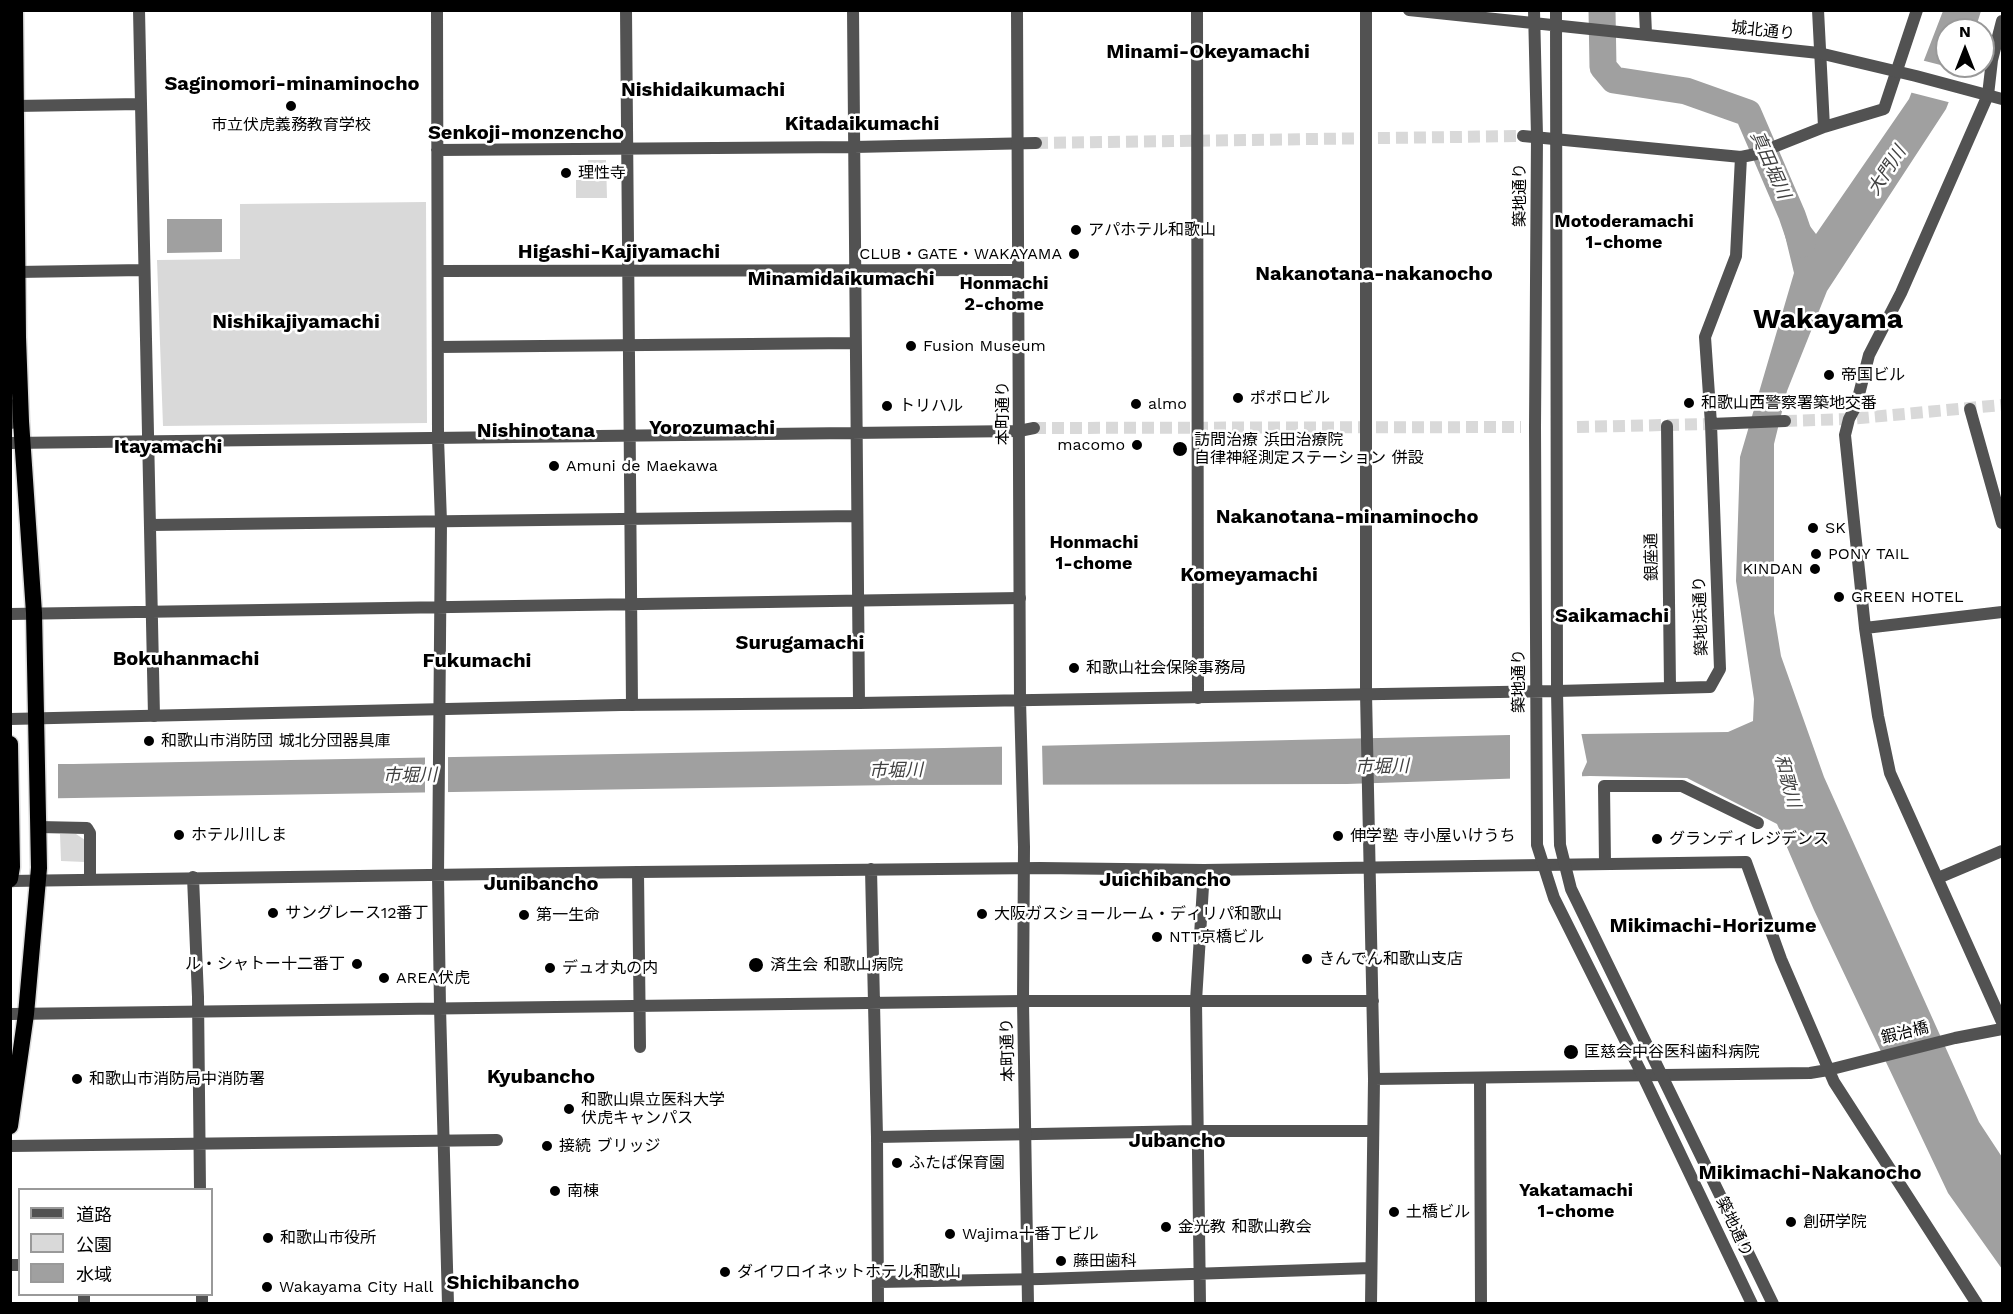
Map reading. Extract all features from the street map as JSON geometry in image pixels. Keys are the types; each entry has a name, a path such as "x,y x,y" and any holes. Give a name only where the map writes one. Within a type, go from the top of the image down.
{"highway":[{"path":"10,1126 18,1014 38,881 38,740 34,613 16,443 15,10"},
{"path":"10,744 10,880"}],"street":[{"path":"139,10 154,716"},
{"path":"437,10 438,438 441,522 438,875 448,1304"},
{"path":"626,10 632,705"},
{"path":"853,10 859,703"},
{"name":"本町通り","path":"1017,10 1020,700 1028,1304"},
{"path":"1197,10 1198,698"},
{"path":"1366,10 1366,722 1374,1079 1371,1304"},
{"name":"城北通り","path":"1409,10 1534,17 1556,25 1819,53 2002,99"},
{"name":"築地通り","path":"1556,10 1557,691 1560,844 1571,889 1773,1304"},
{"path":"1646,10 1646,34"},
{"path":"1818,10 1824,127"},
{"path":"1523,136 1741,157 1756,154 1824,127 1884,109 1917,10"},
{"name":"築地通り","path":"1534,17 1537,136 1535,690 1537,845 1554,898 1643,1076 1752,1304"},
{"path":"2002,21 1992,60 1988,95 1901,293 1869,355 1856,406 1849,419 1845,435 1865,628 1878,716 1890,772 2002,1022"},
{"path":"15,106 141,104"},
{"path":"437,150 627,150 1036,143"},
{"path":"1741,157 1736,256 1705,337 1711,424 1785,421"},
{"path":"17,272 144,270"},
{"path":"438,271 1018,270"},
{"path":"438,347 855,343"},
{"path":"10,405 16,422"},
{"path":"1970,409 2002,523"},
{"name":"築地浜通り","path":"10,719 632,705 1198,698 1710,687 1720,669 1711,424"},
{"name":"銀座通","path":"1667,426 1670,688"},
{"path":"16,443 856,434 1019,431 1034,428"},
{"path":"150,525 857,516"},
{"path":"10,614 1020,598"},
{"path":"1865,628 2002,612"},
{"path":"1605,863 1604,786 1682,786 1758,823"},
{"path":"38,818 87,828 90,832 90,879"},
{"path":"1938,878 2002,851"},
{"path":"10,880 871,869 1204,870 1746,862 1781,959 1834,1082 1977,1304"},
{"path":"871,869 878,1304"},
{"path":"1200,1304 1196,1001 1204,870"},
{"path":"638,872 640,1047"},
{"path":"193,877 198,1011 200,1188"},
{"path":"18,1014 1023,1001 1373,1001"},
{"name":"鍜治橋","path":"1374,1079 1810,1073 2002,1029"},
{"path":"1480,1078 1481,1304"},
{"path":"877,1137 1026,1136 1196,1131 1373,1131"},
{"path":"10,1146 497,1140"},
{"path":"878,1282 1027,1280 1371,1268"}],"green space":[{"path":"588,160 606,160 607,198 576,198 576,180 582,180 582,167 588,167"},
{"path":"426,202 427,423 163,426 157,260 240,259 240,204"},
{"path":"60,834 76,834 85,840 85,862 61,861"}],"water":[{"path":"1943,11 1981,11 1979,18 1940,18"},
{"path":"1935,32 1935,78 1958,78 1946,109 1827,291 1787,391 1774,444 1774,613 1781,656 1824,777 1979,1122 2002,1157 2002,1269 1948,1193 1814,910 1777,824 1687,778 1590,776 1347,784 895,785 11,799 10,764 1728,732 1753,721 1754,699 1736,581 1740,457 1794,273 1780,215 1796,208 1816,234 1909,99"},
{"path":"167,219 222,219 222,252 167,253"}],"pier":[{"path":"1921,60 1935,64 1935,78 1961,78 1952,103 1909,92"},
{"path":"1581,732 1587,762 1582,773 1582,780 1510,782 1510,733"},
{"path":"1042,743 1043,788 1002,788 1002,744"},
{"path":"448,754 448,794 425,794 425,755"},
{"path":"10,761 58,761 58,801 10,802"}],"waterway":[{"name":"真田堀川","path":"1602,10 1603,67 1614,80 1686,91 1748,113 1792,215 1802,244"}],"tunnel":[{"path":"1036,143 1523,136"},
{"path":"1785,421 1849,419 2002,405"},
{"path":"1577,427 1711,424"},
{"path":"1034,428 1521,427"}],"place":[{"name":"市立伏虎義務教育学校","path":"291,106"},
{"name":"理性寺","path":"566,173"},
{"name":"アパホテル和歌山","path":"1076,230"},
{"name":"CLUB・GATE・WAKAYAMA","path":"1074,254"},
{"name":"Fusion Museum","path":"911,346"},
{"name":"帝国ビル","path":"1829,375"},
{"name":"ポポロビル","path":"1238,398"},
{"name":"和歌山西警察署築地交番","path":"1689,403"},
{"name":"almo","path":"1136,404"},
{"name":"トリハル","path":"887,406"},
{"name":"macomo","path":"1137,445"},
{"name":"訪問治療 浜田治療院 自律神経測定ステーション 併設","path":"1180,449"},
{"name":"Amuni de Maekawa","path":"554,466"},
{"name":"SK","path":"1813,528"},
{"name":"PONY TAIL","path":"1816,554"},
{"name":"KINDAN","path":"1815,569"},
{"name":"GREEN HOTEL","path":"1839,597"},
{"name":"和歌山社会保険事務局","path":"1074,668"},
{"name":"和歌山市消防団 城北分団器具庫","path":"149,741"},
{"name":"ホテル川しま","path":"179,835"},
{"name":"伸学塾 寺小屋いけうち","path":"1338,836"},
{"name":"グランディレジデンス","path":"1657,839"},
{"name":"サングレース12番丁","path":"273,913"},
{"name":"大阪ガスショールーム・ディリパ和歌山","path":"982,914"},
{"name":"第一生命","path":"524,915"},
{"name":"NTT京橋ビル","path":"1157,937"},
{"name":"きんでん和歌山支店","path":"1307,959"},
{"name":"ル・シャトー十二番丁","path":"357,964"},
{"name":"済生会 和歌山病院","path":"756,965"},
{"name":"デュオ丸の内","path":"550,968"},
{"name":"AREA伏虎","path":"384,978"},
{"name":"匡慈会中谷医科歯科病院","path":"1571,1052"},
{"name":"和歌山市消防局中消防署","path":"77,1079"},
{"name":"和歌山県立医科大学 伏虎キャンパス","path":"569,1109"},
{"name":"接続 ブリッジ","path":"547,1146"},
{"name":"ふたば保育園","path":"897,1163"},
{"name":"南棟","path":"555,1191"},
{"name":"土橋ビル","path":"1394,1212"},
{"name":"創研学院","path":"1791,1222"},
{"name":"金光教 和歌山教会","path":"1166,1227"},
{"name":"Wajima十番丁ビル","path":"950,1234"},
{"name":"和歌山市役所","path":"268,1238"},
{"name":"藤田歯科","path":"1061,1261"},
{"name":"ダイワロイネットホテル和歌山","path":"725,1272"},
{"name":"Wakayama City Hall","path":"267,1287"}],"district":[{"name":"Minami-Okeyamachi","path":"1208,52"},
{"name":"Saginomori-minaminocho","path":"292,84"},
{"name":"Nishidaikumachi","path":"703,90"},
{"name":"Kitadaikumachi","path":"862,124"},
{"name":"Senkoji-monzencho","path":"526,133"},
{"name":"Motoderamachi 1-chome","path":"1624,232"},
{"name":"Higashi-Kajiyamachi","path":"619,252"},
{"name":"Nakanotana-nakanocho","path":"1374,274"},
{"name":"Minamidaikumachi","path":"841,279"},
{"name":"Honmachi 2-chome","path":"1004,294"},
{"name":"Wakayama","path":"1828,320"},
{"name":"Nishikajiyamachi","path":"296,322"},
{"name":"Yorozumachi","path":"712,428"},
{"name":"Nishinotana","path":"536,431"},
{"name":"Itayamachi","path":"168,447"},
{"name":"Nakanotana-minaminocho","path":"1347,517"},
{"name":"Honmachi 1-chome","path":"1094,553"},
{"name":"Komeyamachi","path":"1249,575"},
{"name":"Saikamachi","path":"1612,616"},
{"name":"Surugamachi","path":"800,643"},
{"name":"Bokuhanmachi","path":"186,659"},
{"name":"Fukumachi","path":"477,661"},
{"name":"Juichibancho","path":"1165,880"},
{"name":"Junibancho","path":"541,884"},
{"name":"Mikimachi-Horizume","path":"1713,926"},
{"name":"Kyubancho","path":"541,1077"},
{"name":"Jubancho","path":"1177,1141"},
{"name":"Mikimachi-Nakanocho","path":"1810,1173"},
{"name":"Yakatamachi 1-chome","path":"1576,1201"},
{"name":"Shichibancho","path":"513,1283"}],"water label":[{"name":"大門川","path":"1887,171"},
{"name":"市堀川","path":"1382,767"},
{"name":"市堀川","path":"896,771"},
{"name":"市堀川","path":"410,776"},
{"name":"和歌川","path":"1787,781"}]}
